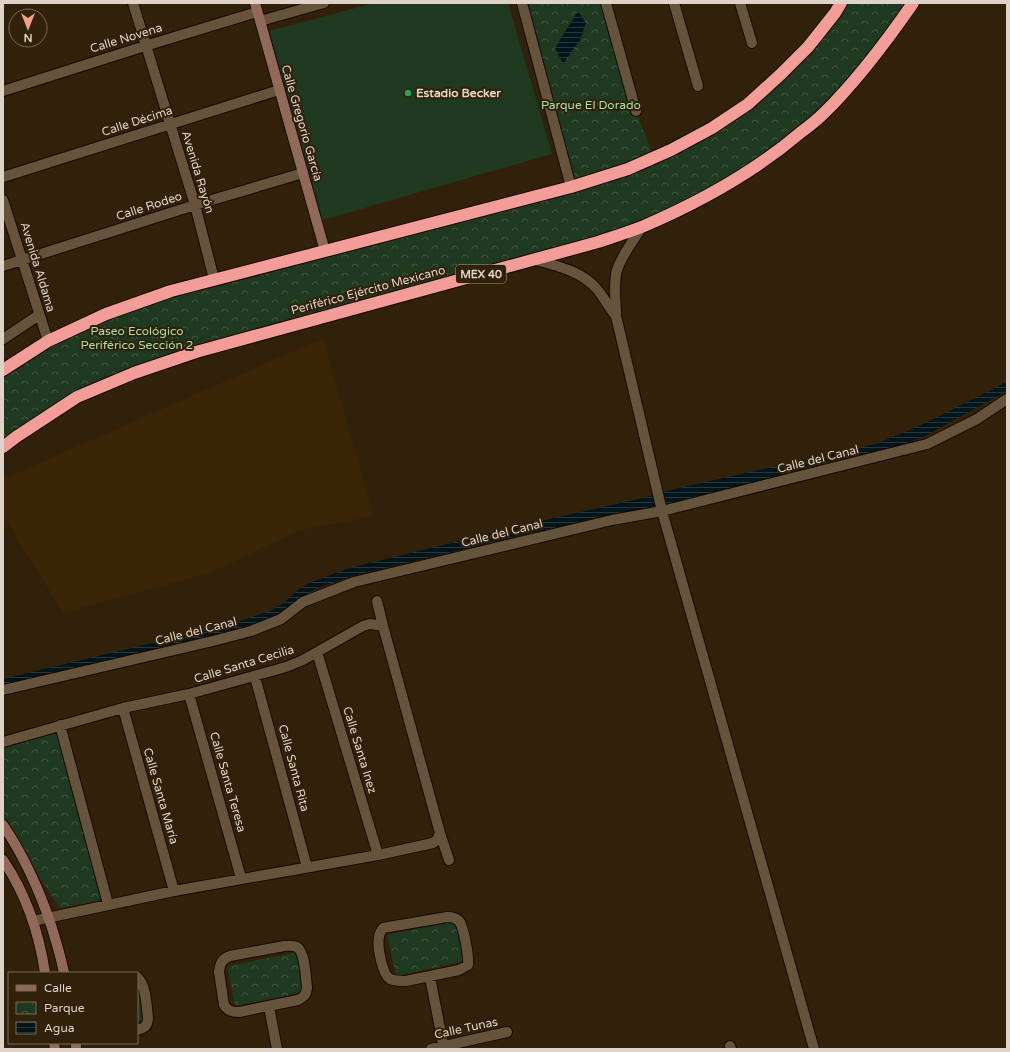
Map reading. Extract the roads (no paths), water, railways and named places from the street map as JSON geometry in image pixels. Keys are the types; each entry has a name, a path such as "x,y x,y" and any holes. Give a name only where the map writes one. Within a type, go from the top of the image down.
{"highway":[{"path":"3,370 48,341 106,314 171,291 571,187 628,169 671,150 712,128 748,104 808,47 835,13 841,3"},
{"name":"Periférico Ejército Mexicano","path":"3,447 77,397 134,373 196,352 598,242 642,226 696,202 742,176 779,150 823,114 858,76 894,31 913,3"}],"street":[{"name":"Avenida Rayón","path":"133,3 195,205 214,279"},
{"name":"Calle Novena","path":"3,90 257,12 324,3"},
{"path":"522,3 571,187"},
{"path":"606,3 636,111"},
{"path":"674,3 698,86"},
{"path":"740,3 752,43"},
{"name":"Calle Gregorio García","path":"257,12 325,251"},
{"name":"Calle Décima","path":"3,177 280,90"},
{"name":"Calle Rodeo","path":"3,266 195,205 303,173"},
{"name":"Avenida Aldama","path":"3,200 48,341"},
{"path":"642,226 617,270 616,316 662,511 814,1049"},
{"path":"536,260 568,269 585,278 597,289 616,316"},
{"path":"3,339 39,315"},
{"name":"Calle del Canal","path":"3,690 251,631 281,619 303,602 354,582 612,520 662,511 927,444 977,419 1007,399"},
{"path":"377,600 440,833 449,860"},
{"name":"Calle Santa Cecilia","path":"3,742 123,708 189,694 286,668 363,626 370,624 383,626"},
{"name":"Calle Santa Inez","path":"317,652 378,855"},
{"name":"Calle Santa Rita","path":"255,677 307,867"},
{"name":"Calle Santa Teresa","path":"189,694 241,878"},
{"name":"Calle Santa María","path":"123,708 174,891"},
{"path":"60,726 108,904"},
{"path":"3,825 17,846 35,882 57,944 64,972"},
{"path":"33,921 108,904 241,878 378,855 433,843 437,840 440,833"},
{"path":"3,860 13,874 26,901 41,949 45,972"},
{"path":"447,917 453,917 458,920 461,924 468,954 468,965 459,970 430,977 396,981 389,978 385,974 379,942 379,937 383,928 447,917"},
{"path":"284,946 296,947 300,950 303,955 307,993 298,1000 269,1007 239,1012 233,1012 227,1009 224,1005 219,972 221,963 225,958 284,946"},
{"path":"138,977 140,978 143,986 148,1019 148,1024 140,1029"},
{"path":"430,977 444,1048"},
{"path":"269,1007 277,1049"},
{"name":"Calle Tunas","path":"431,1049 444,1048 507,1032"}],"water":[{"path":"578,11 586,23 580,40 563,64 555,48"},
{"path":"1007,380 1007,391 923,437 882,452 677,502 534,532 352,576 317,588 276,618 232,633 3,687 3,679 231,624 273,610 284,603 299,589 312,582 350,568 675,489 876,444 917,427 1003,384"}],"place":[{"name":"Estadio Becker","path":"408,93"}],"park label":[{"name":"Parque El Dorado","path":"591,105"},
{"name":"Paseo Ecológico Periférico Sección 2","path":"137,338"}]}
